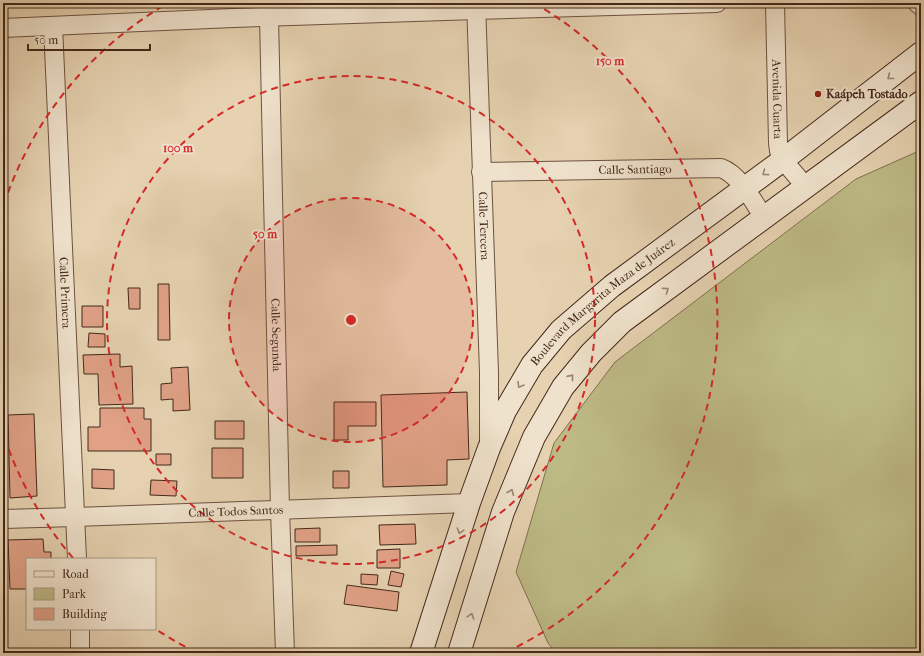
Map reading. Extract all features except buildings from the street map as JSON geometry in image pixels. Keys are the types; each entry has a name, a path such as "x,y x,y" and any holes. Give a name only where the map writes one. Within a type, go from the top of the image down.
{"main road":[{"name":"Boulevard Margarita Maza de Juárez","path":"421,653 469,503 489,448 505,411 532,365 561,330 612,286 782,160 921,53"},
{"path":"459,653 503,512 534,437 563,387 591,353 622,322 921,102"}],"street":[{"path":"3,28 54,26 233,10 269,17 355,8 717,3"},
{"name":"Avenida Cuarta","path":"775,3 778,143 782,160"},
{"path":"917,3 921,6"},
{"name":"Calle Tercera","path":"476,6 489,372 489,448"},
{"name":"Calle Segunda","path":"269,17 280,510 285,653"},
{"name":"Calle Primera","path":"54,26 77,558"},
{"path":"782,160 806,186"},
{"name":"Calle Santiago","path":"482,172 721,168 734,176 764,218"},
{"name":"Calle Todos Santos","path":"3,519 469,503"},
{"path":"80,630 80,653"}],"green space":[{"path":"921,150 921,653 556,653 548,643 516,572 554,443 615,362 856,179"}],"place":[{"name":"Kaápeh Tostado","path":"818,94"}]}
